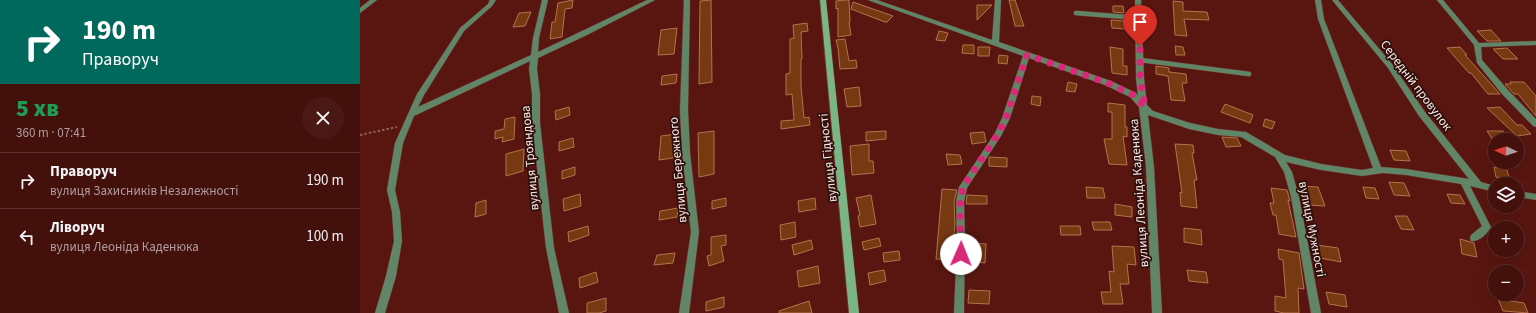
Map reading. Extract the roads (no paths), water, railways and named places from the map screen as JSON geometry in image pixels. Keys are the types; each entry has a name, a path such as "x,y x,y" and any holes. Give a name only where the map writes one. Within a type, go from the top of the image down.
{"street":[{"path":"360,11 374,0"},
{"path":"380,313 391,276 398,241 396,212 391,190 399,143 421,94 462,30 490,5 493,0"},
{"name":"вулиця Трояндова","path":"545,0 536,38 533,69 536,94 536,122 550,248 564,313"},
{"path":"411,114 652,0"},
{"name":"вулиця Бережного","path":"684,313 695,232 686,154 684,110 687,0"},
{"name":"вулиця Гідності","path":"823,0 854,313"},
{"path":"870,0 1108,83 1133,95 1150,113 1189,126 1218,132 1243,134 1283,158 1321,167 1362,173 1378,170 1406,172 1488,187"},
{"path":"995,44 998,0"},
{"name":"вулиця Леоніда Каденюка","path":"1138,0 1140,78 1145,107 1150,167 1157,313"},
{"path":"1318,0 1321,19 1378,170"},
{"name":"Середній провулок","path":"1335,0 1390,66 1422,114 1478,185"},
{"path":"1440,0 1477,45 1479,61 1505,92 1536,124"},
{"path":"1477,45 1536,43"},
{"path":"959,313 961,240 960,202 963,187 998,134 1006,118 1027,55"},
{"name":"вулиця Мужності","path":"1277,154 1288,172 1295,197 1316,313"},
{"path":"1464,182 1487,227 1474,238"},
{"path":"1524,195 1536,197"}],"lane":[{"path":"1076,13 1138,18"},
{"path":"1140,60 1249,74"}]}
